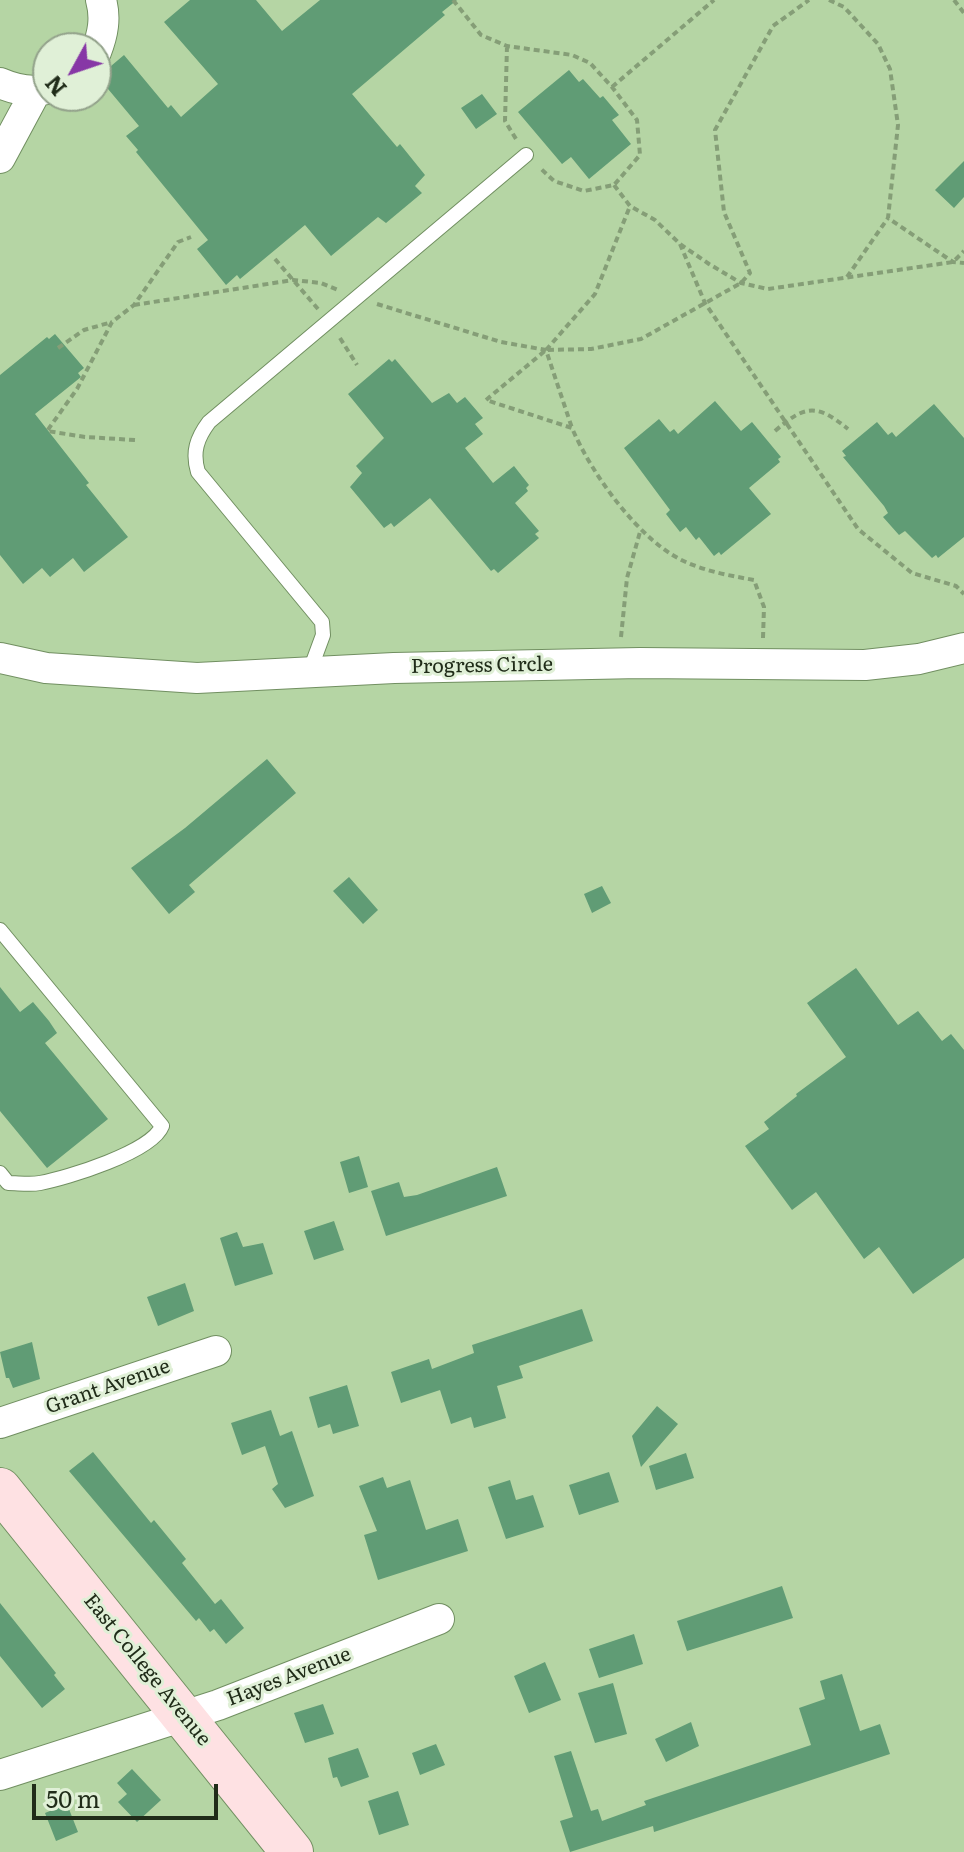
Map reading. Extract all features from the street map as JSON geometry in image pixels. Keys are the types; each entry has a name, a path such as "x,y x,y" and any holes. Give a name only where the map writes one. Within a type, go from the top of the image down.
{"main road":[{"name":"East College Avenue","path":"0,1489 292,1852"}],"street":[{"path":"101,0 103,32"},
{"path":"0,83 14,89 32,90"},
{"path":"0,158 32,106"},
{"name":"Progress Circle","path":"0,658 46,668 197,678 394,668 619,664 865,665 919,659 964,648"},
{"name":"Grant Avenue","path":"0,1423 216,1351"},
{"name":"Hayes Avenue","path":"0,1775 185,1716 439,1619"}],"lane":[{"path":"309,673 323,635 322,622 207,486 198,472 194,457 199,435 209,422 526,155"},
{"path":"0,930 162,1126 145,1146 127,1155 38,1184 8,1183 0,1173"}],"path":[{"path":"453,0 481,35 507,46 572,55 590,63 612,87 637,120 640,155 614,185 584,191 554,181 526,155 505,121 507,46"},
{"path":"612,87 714,0"},
{"path":"134,305 293,280 321,283 414,317 501,342 546,350 591,349 641,339 741,283 750,273 724,212 715,130 773,26 809,0"},
{"path":"829,0 844,7 878,44 890,69 898,125 888,218 847,277"},
{"path":"954,0 964,13"},
{"path":"614,185 630,206 655,220 680,244 741,283 768,289 953,262 964,263"},
{"path":"572,428 486,400 546,350 595,294 630,206"},
{"path":"888,218 953,262"},
{"path":"58,348 84,330 112,322 134,305 178,242 191,237"},
{"path":"680,244 705,303 858,529 912,573 956,586 964,594"},
{"path":"953,262 964,251"},
{"path":"112,322 77,389 47,431 135,440"},
{"path":"546,350 584,456 641,531 685,562 754,580 764,607 760,664"},
{"path":"775,431 804,411 827,413 848,429"},
{"path":"619,664 627,578 641,531"}],"building":[{"path":"190,0 256,0 282,31 320,0 457,0 442,12 445,15 352,94 425,175 415,186 422,193 386,223 378,217 331,256 305,225 240,279 237,275 226,285 197,249 208,240 126,136 139,126 112,94 112,65 124,55 168,108 171,105 181,117 218,84 164,22"},
{"path":"569,70 579,82 583,79 600,98 603,96 619,115 612,120 631,144 589,179 571,157 562,164 518,112"},
{"path":"482,94 497,114 476,129 461,108"},
{"path":"964,161 964,197 954,208 935,190"},
{"path":"55,334 84,368 78,373 81,377 35,414 128,537 84,572 73,558 50,577 42,568 23,584 0,555 0,375"},
{"path":"389,359 392,362 395,359 432,403 449,393 457,403 465,397 483,418 475,424 483,434 465,448 493,483 514,466 529,485 526,488 528,491 515,503 539,531 535,534 539,538 498,573 494,569 491,571 430,498 394,527 391,523 384,528 350,487 362,473 356,466 384,438 348,394"},
{"path":"715,401 741,431 752,422 781,457 778,459 780,462 749,488 771,514 721,555 719,552 714,556 699,537 696,540 686,527 680,532 666,514 670,510 624,448 659,419 670,432 674,429 678,434"},
{"path":"934,404 964,438 964,537 938,558 936,555 932,558 905,531 899,535 883,517 888,513 884,506 843,457 846,456 842,451 877,422 888,435 892,432 896,437"},
{"path":"267,759 296,793 189,885 195,892 169,914 131,868 185,828"},
{"path":"349,877 378,910 363,924 333,891"},
{"path":"602,886 611,903 592,913 584,894"},
{"path":"856,968 898,1025 918,1011 942,1041 951,1034 964,1050 964,1258 913,1294 879,1247 864,1259 816,1192 792,1210 745,1146 769,1129 764,1122 846,1057 807,1003"},
{"path":"0,987 20,1012 33,1002 49,1021 57,1033 45,1043 108,1119 47,1168 0,1111"},
{"path":"359,1156 368,1187 349,1193 340,1162"},
{"path":"497,1167 507,1196 386,1236 371,1191 399,1182 404,1197 417,1195"},
{"path":"334,1221 344,1250 314,1260 304,1231"},
{"path":"237,1232 243,1247 263,1243 273,1274 235,1286 220,1238"},
{"path":"185,1283 194,1311 158,1326 147,1297"},
{"path":"582,1309 593,1341 519,1366 523,1378 497,1386 506,1418 474,1428 471,1417 451,1424 440,1390 401,1403 391,1372 429,1359 432,1369 474,1353 472,1345"},
{"path":"32,1342 40,1379 13,1388 9,1378 6,1378 0,1352"},
{"path":"347,1385 359,1426 333,1434 330,1424 318,1428 309,1397"},
{"path":"657,1406 678,1424 641,1467 632,1436"},
{"path":"271,1410 280,1436 292,1431 314,1496 285,1508 272,1489 278,1484 265,1446 242,1455 231,1423"},
{"path":"93,1452 151,1523 154,1520 186,1559 182,1563 215,1604 221,1599 244,1628 226,1644 214,1629 210,1632 199,1618 196,1621 69,1471"},
{"path":"686,1453 694,1478 656,1490 649,1466"},
{"path":"609,1472 619,1502 579,1515 569,1485"},
{"path":"383,1477 387,1488 410,1480 426,1530 458,1519 468,1551 378,1580 364,1535 377,1531 359,1486"},
{"path":"510,1480 516,1500 533,1495 544,1527 506,1539 488,1487"},
{"path":"782,1586 793,1618 687,1651 677,1621"},
{"path":"0,1603 56,1673 54,1675 65,1689 42,1708 0,1656"},
{"path":"634,1634 643,1664 599,1678 589,1649"},
{"path":"545,1662 561,1700 529,1713 514,1676"},
{"path":"842,1674 860,1731 880,1724 890,1754 654,1832 653,1826 570,1852 560,1821 573,1817 554,1756 571,1751 591,1811 598,1809 602,1821 646,1805 644,1801 811,1745 799,1708 825,1699 820,1681"},
{"path":"613,1683 627,1734 595,1743 578,1693"},
{"path":"323,1704 334,1734 305,1743 294,1713"},
{"path":"691,1722 699,1746 666,1762 655,1739"},
{"path":"436,1744 445,1765 420,1775 412,1753"},
{"path":"358,1748 369,1777 341,1787 337,1777 333,1778 328,1758"},
{"path":"132,1769 161,1800 137,1822 118,1802 127,1794 117,1783"},
{"path":"398,1791 409,1825 379,1835 368,1801"},
{"path":"67,1804 78,1832 56,1841 45,1813"}]}
